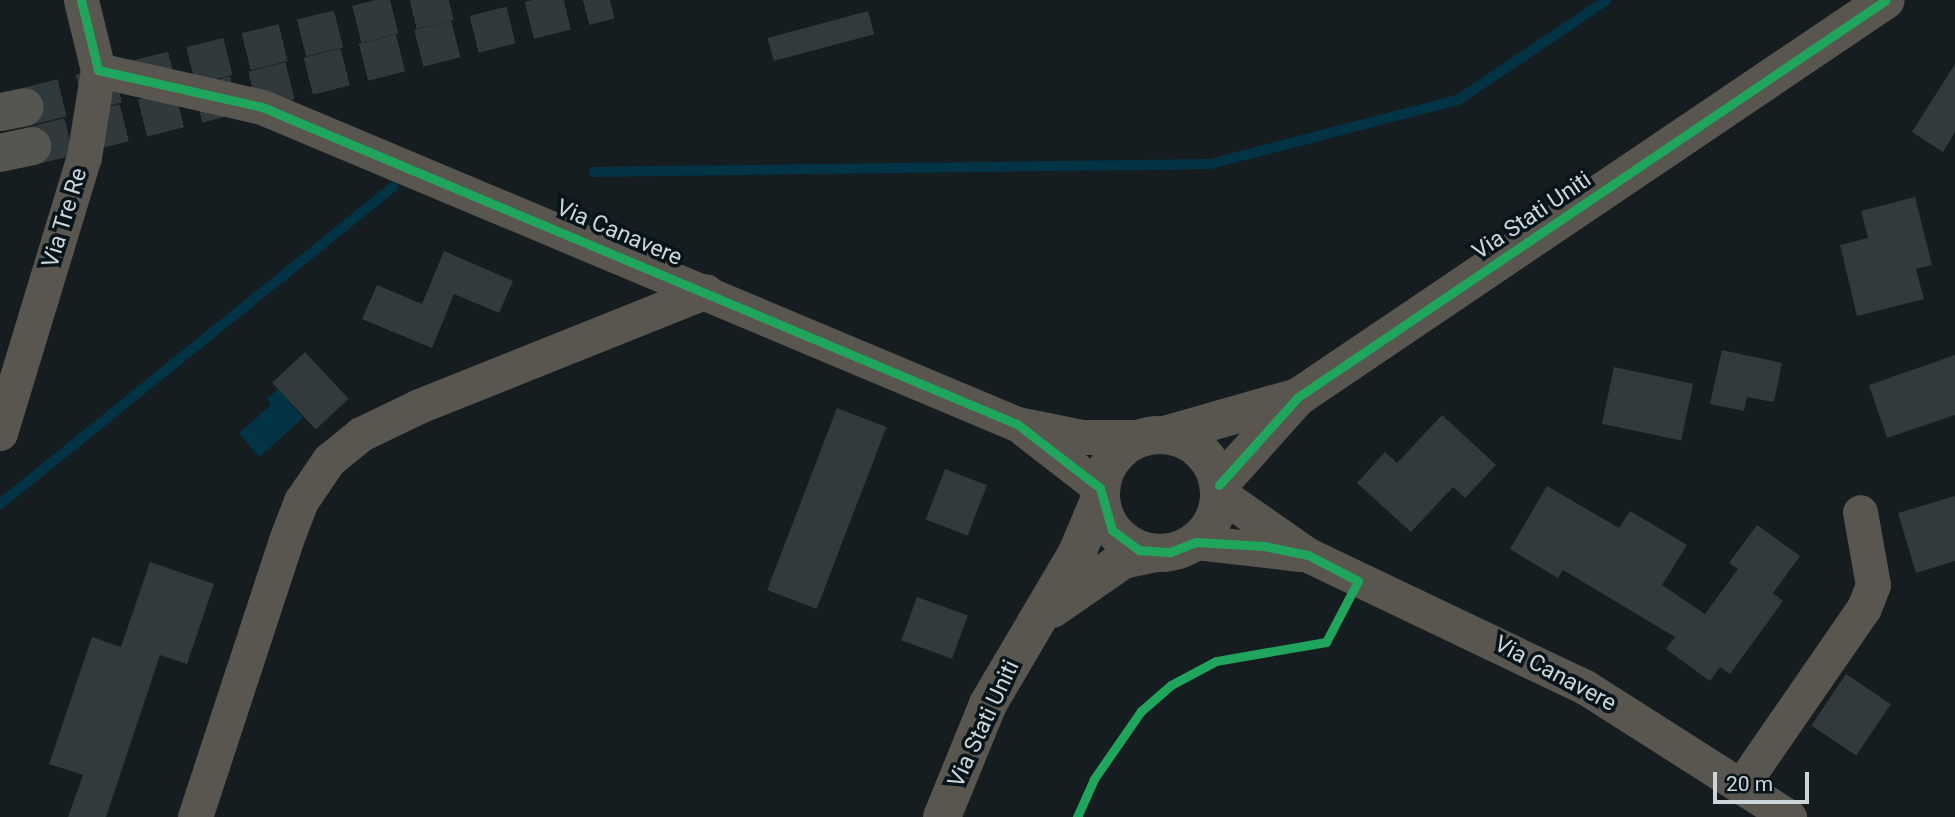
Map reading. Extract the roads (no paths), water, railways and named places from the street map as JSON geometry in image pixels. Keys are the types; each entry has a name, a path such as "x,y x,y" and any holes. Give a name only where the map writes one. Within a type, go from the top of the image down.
{"street":[{"name":"Via Tre Re","path":"0,433 84,157 97,70 81,0"},
{"name":"Via Stati Uniti","path":"1219,489 1298,397 1886,0"},
{"name":"Via Canavere","path":"97,70 262,107 706,291 1017,424 1082,437 1154,435"},
{"path":"195,817 286,540 301,501 329,460 361,434 419,407 706,291"},
{"name":"Via Stati Uniti","path":"1154,435 1298,397"},
{"name":"Via Canavere","path":"1017,424 1100,493"},
{"path":"1154,435 1202,451 1219,489 1215,516 1196,542 1156,553 1112,530 1100,493 1110,461 1154,435"},
{"name":"Via Canavere","path":"1219,489 1308,555 1585,687 1789,817"},
{"name":"Via Stati Uniti","path":"943,817 988,704 1077,552 1100,493"},
{"path":"1741,786 1864,608 1873,586 1860,512"},
{"name":"Via Canavere","path":"1196,542 1308,555"},
{"name":"Via Stati Uniti","path":"1028,632 1087,581 1123,560 1156,553"}],"water":[{"path":"278,389 303,418 259,457 239,433 271,405 267,399"}],"waterway":[{"path":"594,172 1210,164 1458,100 1607,0"},
{"path":"0,504 393,187"}],"tunnel":[{"path":"25,107 453,0"},
{"path":"32,146 610,0"}]}
